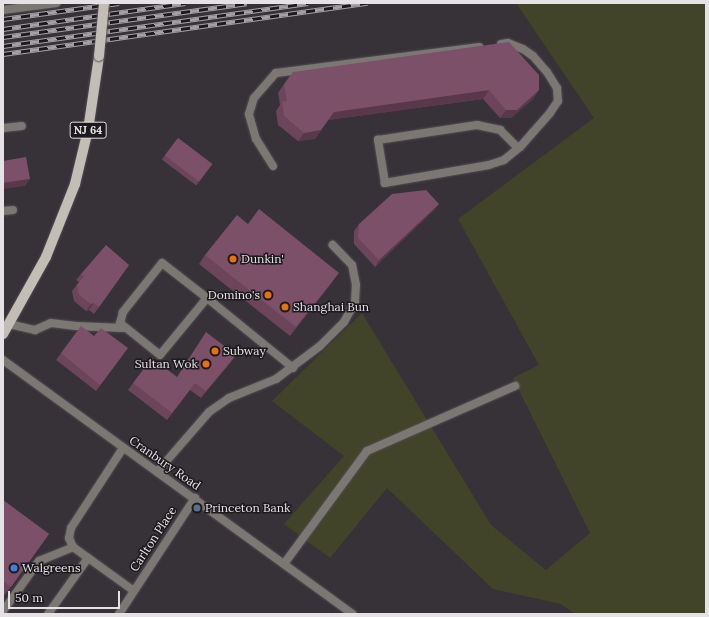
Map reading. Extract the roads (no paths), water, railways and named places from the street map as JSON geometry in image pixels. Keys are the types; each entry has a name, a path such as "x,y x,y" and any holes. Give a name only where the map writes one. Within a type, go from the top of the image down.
{"main road":[{"name":"NJ 64","path":"3,334 46,257 75,184 88,130 100,56 104,3"}],"street":[{"path":"3,10 57,3"},
{"path":"273,166 256,139 249,114 254,98 276,73 508,43 533,56 557,88 558,101 550,113 518,148 504,160 489,165 385,183 378,140 477,125 500,130 518,148"},
{"path":"3,128 22,126"},
{"path":"3,210 13,210"},
{"path":"157,472 209,412 229,398 276,380 292,368 344,322 355,302 356,285 352,265 333,245"},
{"path":"122,328 120,317 162,263 292,368"},
{"path":"9,324 35,330 51,323 76,326 122,328 160,356 207,298"},
{"name":"Cranbury Road","path":"3,360 123,448 195,498 352,614"},
{"path":"284,564 367,451 514,386"},
{"path":"123,448 71,528 69,538 73,547 134,592"},
{"name":"Carlton Place","path":"119,614 195,498"},
{"path":"3,611 39,561 73,547"},
{"path":"48,614 88,558"}],"railway":[{"path":"3,19 119,3"},
{"path":"3,29 185,3"},
{"path":"3,37 247,3"},
{"path":"3,46 308,3"},
{"path":"3,54 367,3"}],"place":[{"name":"Dunkin'","path":"233,259"},
{"name":"Domino's","path":"268,295"},
{"name":"Shanghai Bun","path":"285,307"},
{"name":"Subway","path":"215,351"},
{"name":"Sultan Wok","path":"206,364"},
{"name":"Princeton Bank","path":"197,508"},
{"name":"Walgreens","path":"14,568"}]}
